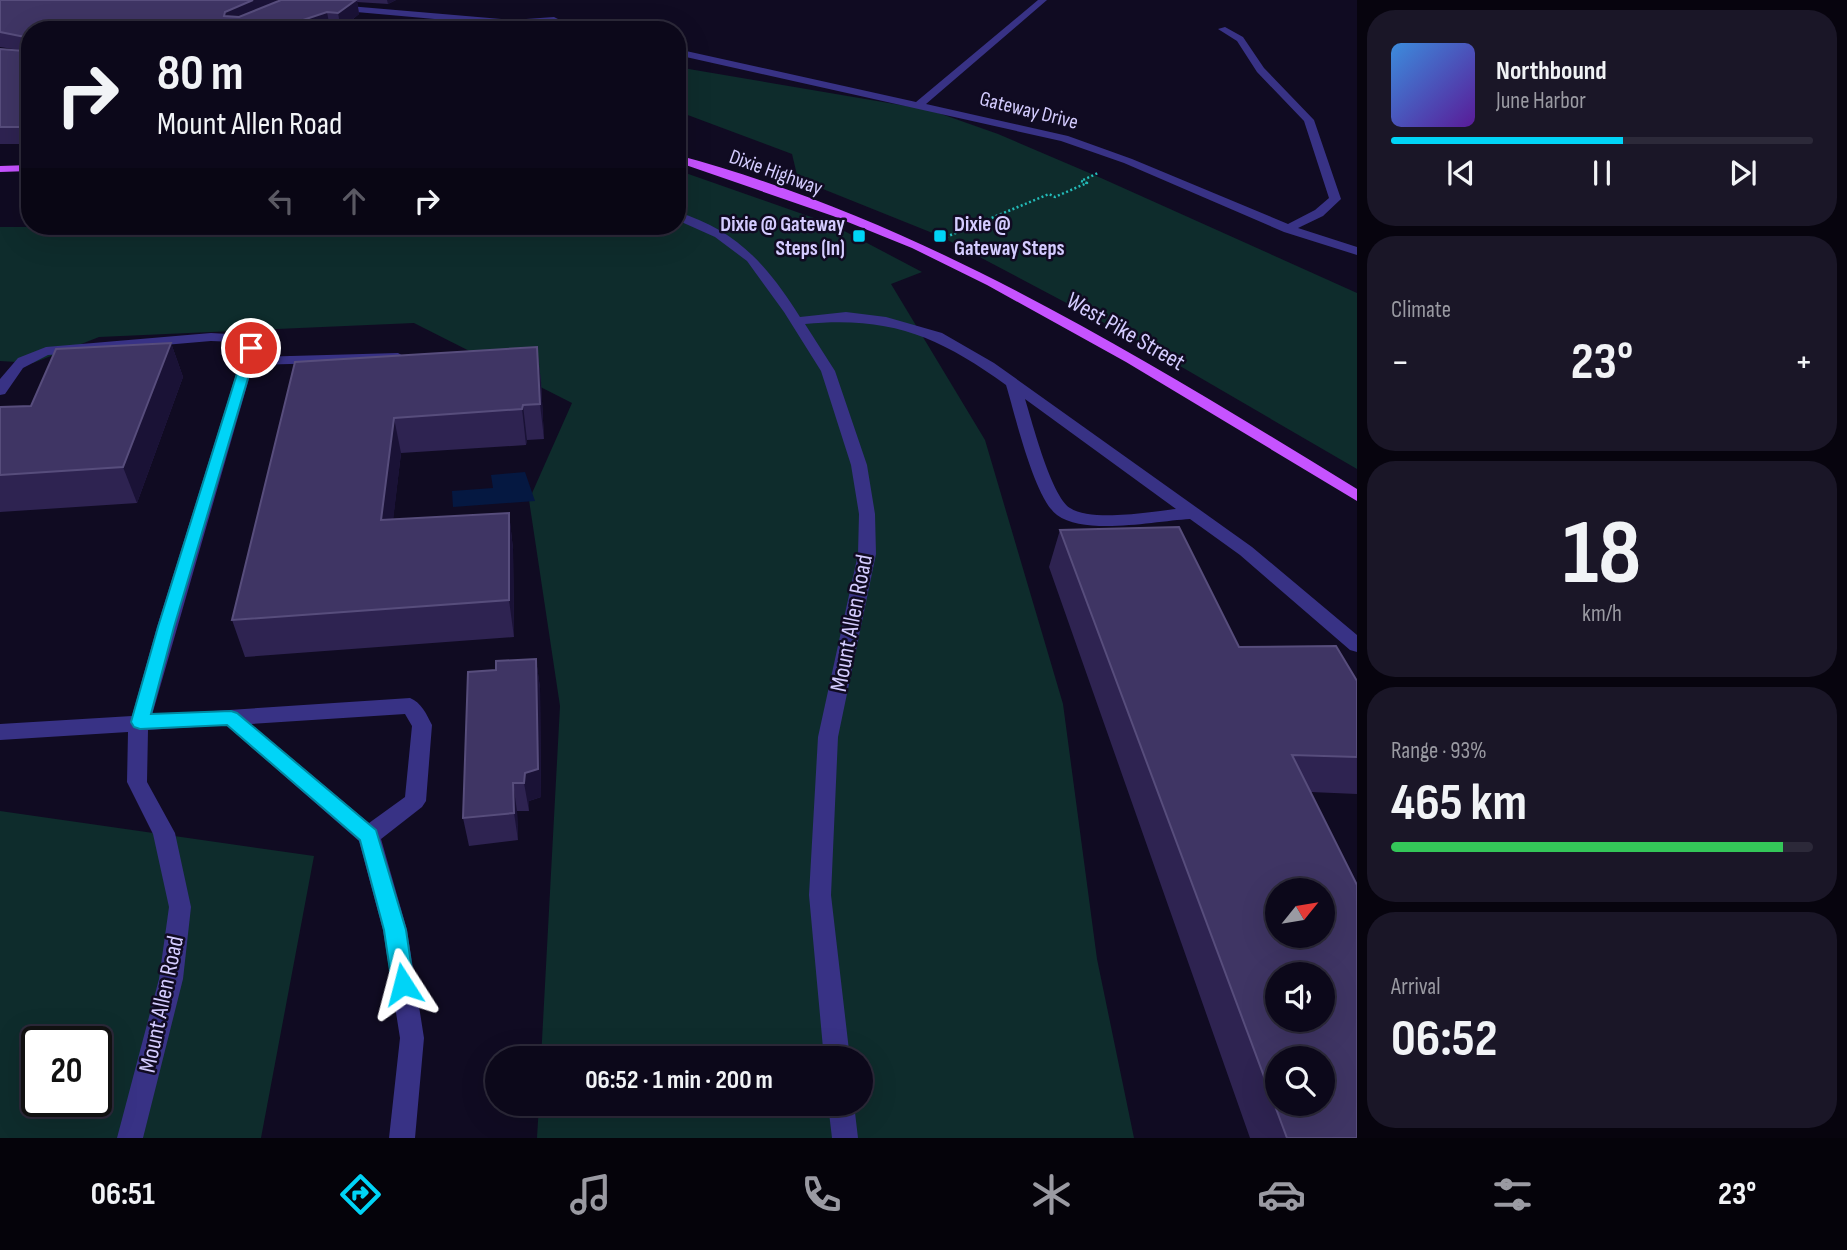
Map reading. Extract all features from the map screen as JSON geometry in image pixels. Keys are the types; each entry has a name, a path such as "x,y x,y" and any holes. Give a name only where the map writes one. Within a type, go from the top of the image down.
{"main road":[{"name":"Dixie Highway","path":"686,161 862,224"},
{"path":"0,169 21,168"},
{"name":"West Pike Street","path":"862,224 990,281 1195,397 1357,496"}],"street":[{"path":"920,104 1043,0"},
{"path":"323,6 491,21"},
{"path":"1222,29 1240,39 1260,69 1309,120 1335,199 1319,213 1288,229"},
{"name":"Gateway Drive","path":"686,54 1064,138 1128,161 1288,229 1357,251"},
{"name":"Mount Allen Road","path":"686,220 719,234 751,258 797,321 828,372 859,465 867,514 867,554 828,737 820,895 836,1046"},
{"path":"797,321 846,316 899,325 937,336 1013,383 1245,551 1357,645"},
{"path":"0,391 14,366 30,355 46,351 211,337 239,338 249,354 410,356"},
{"name":"Mount Allen Road","path":"130,1138 171,979 180,908 164,833 137,782 140,722 249,354"},
{"path":"1013,383 1049,494 1062,511 1099,519 1192,513"},
{"path":"0,732 410,706 422,725 415,801 369,836"},
{"path":"231,718 369,836 395,930 412,1038 402,1138"},
{"path":"842,1116 845,1138"}],"path":[{"path":"919,248 1049,194 1055,197 1087,183 1082,181 1128,161"}],"green space":[{"path":"686,69 930,110 998,134 1101,178 1357,293 1357,469 1125,334 940,236 798,179 792,154 686,114"},
{"path":"686,173 831,224 922,272 891,284 985,440 1063,704 1097,959 1134,1138 537,1138 538,1116 873,1116 873,1046 542,1046 560,706 529,500 572,403 414,323 99,337 33,363 0,361 0,227 21,227 21,235 686,235"},
{"path":"0,811 314,856 261,1138 0,1138"}],"water":[{"path":"525,472 535,501 453,507 452,491 493,488 491,475"}],"building":[{"path":"0,0 253,0 225,12 224,16 239,17 281,0 356,0 338,13 327,12 300,21 21,21 21,36 0,32"},
{"path":"0,49 21,51 21,127 0,127"},
{"path":"171,343 123,467 0,475 0,407 31,406 56,349"},
{"path":"537,347 540,404 523,405 522,409 394,418 381,520 509,513 509,600 232,620 295,362"},
{"path":"1179,527 1239,647 1336,646 1357,681 1357,757 1292,755 1357,885 1357,1138 1287,1138 1279,1116 1335,1116 1335,1046 1265,1046 1265,1079 1060,530"},
{"path":"536,659 538,769 525,773 524,783 513,783 514,813 463,818 468,672 496,670 496,661"}],"place":[{"name":"Dixie @ Gateway Steps (In)","path":"859,236"},
{"name":"Dixie @ Gateway Steps","path":"940,236"}],"route":[{"path":"251,348 166,627 140,722 231,718 369,836 395,930 403,984"}]}
